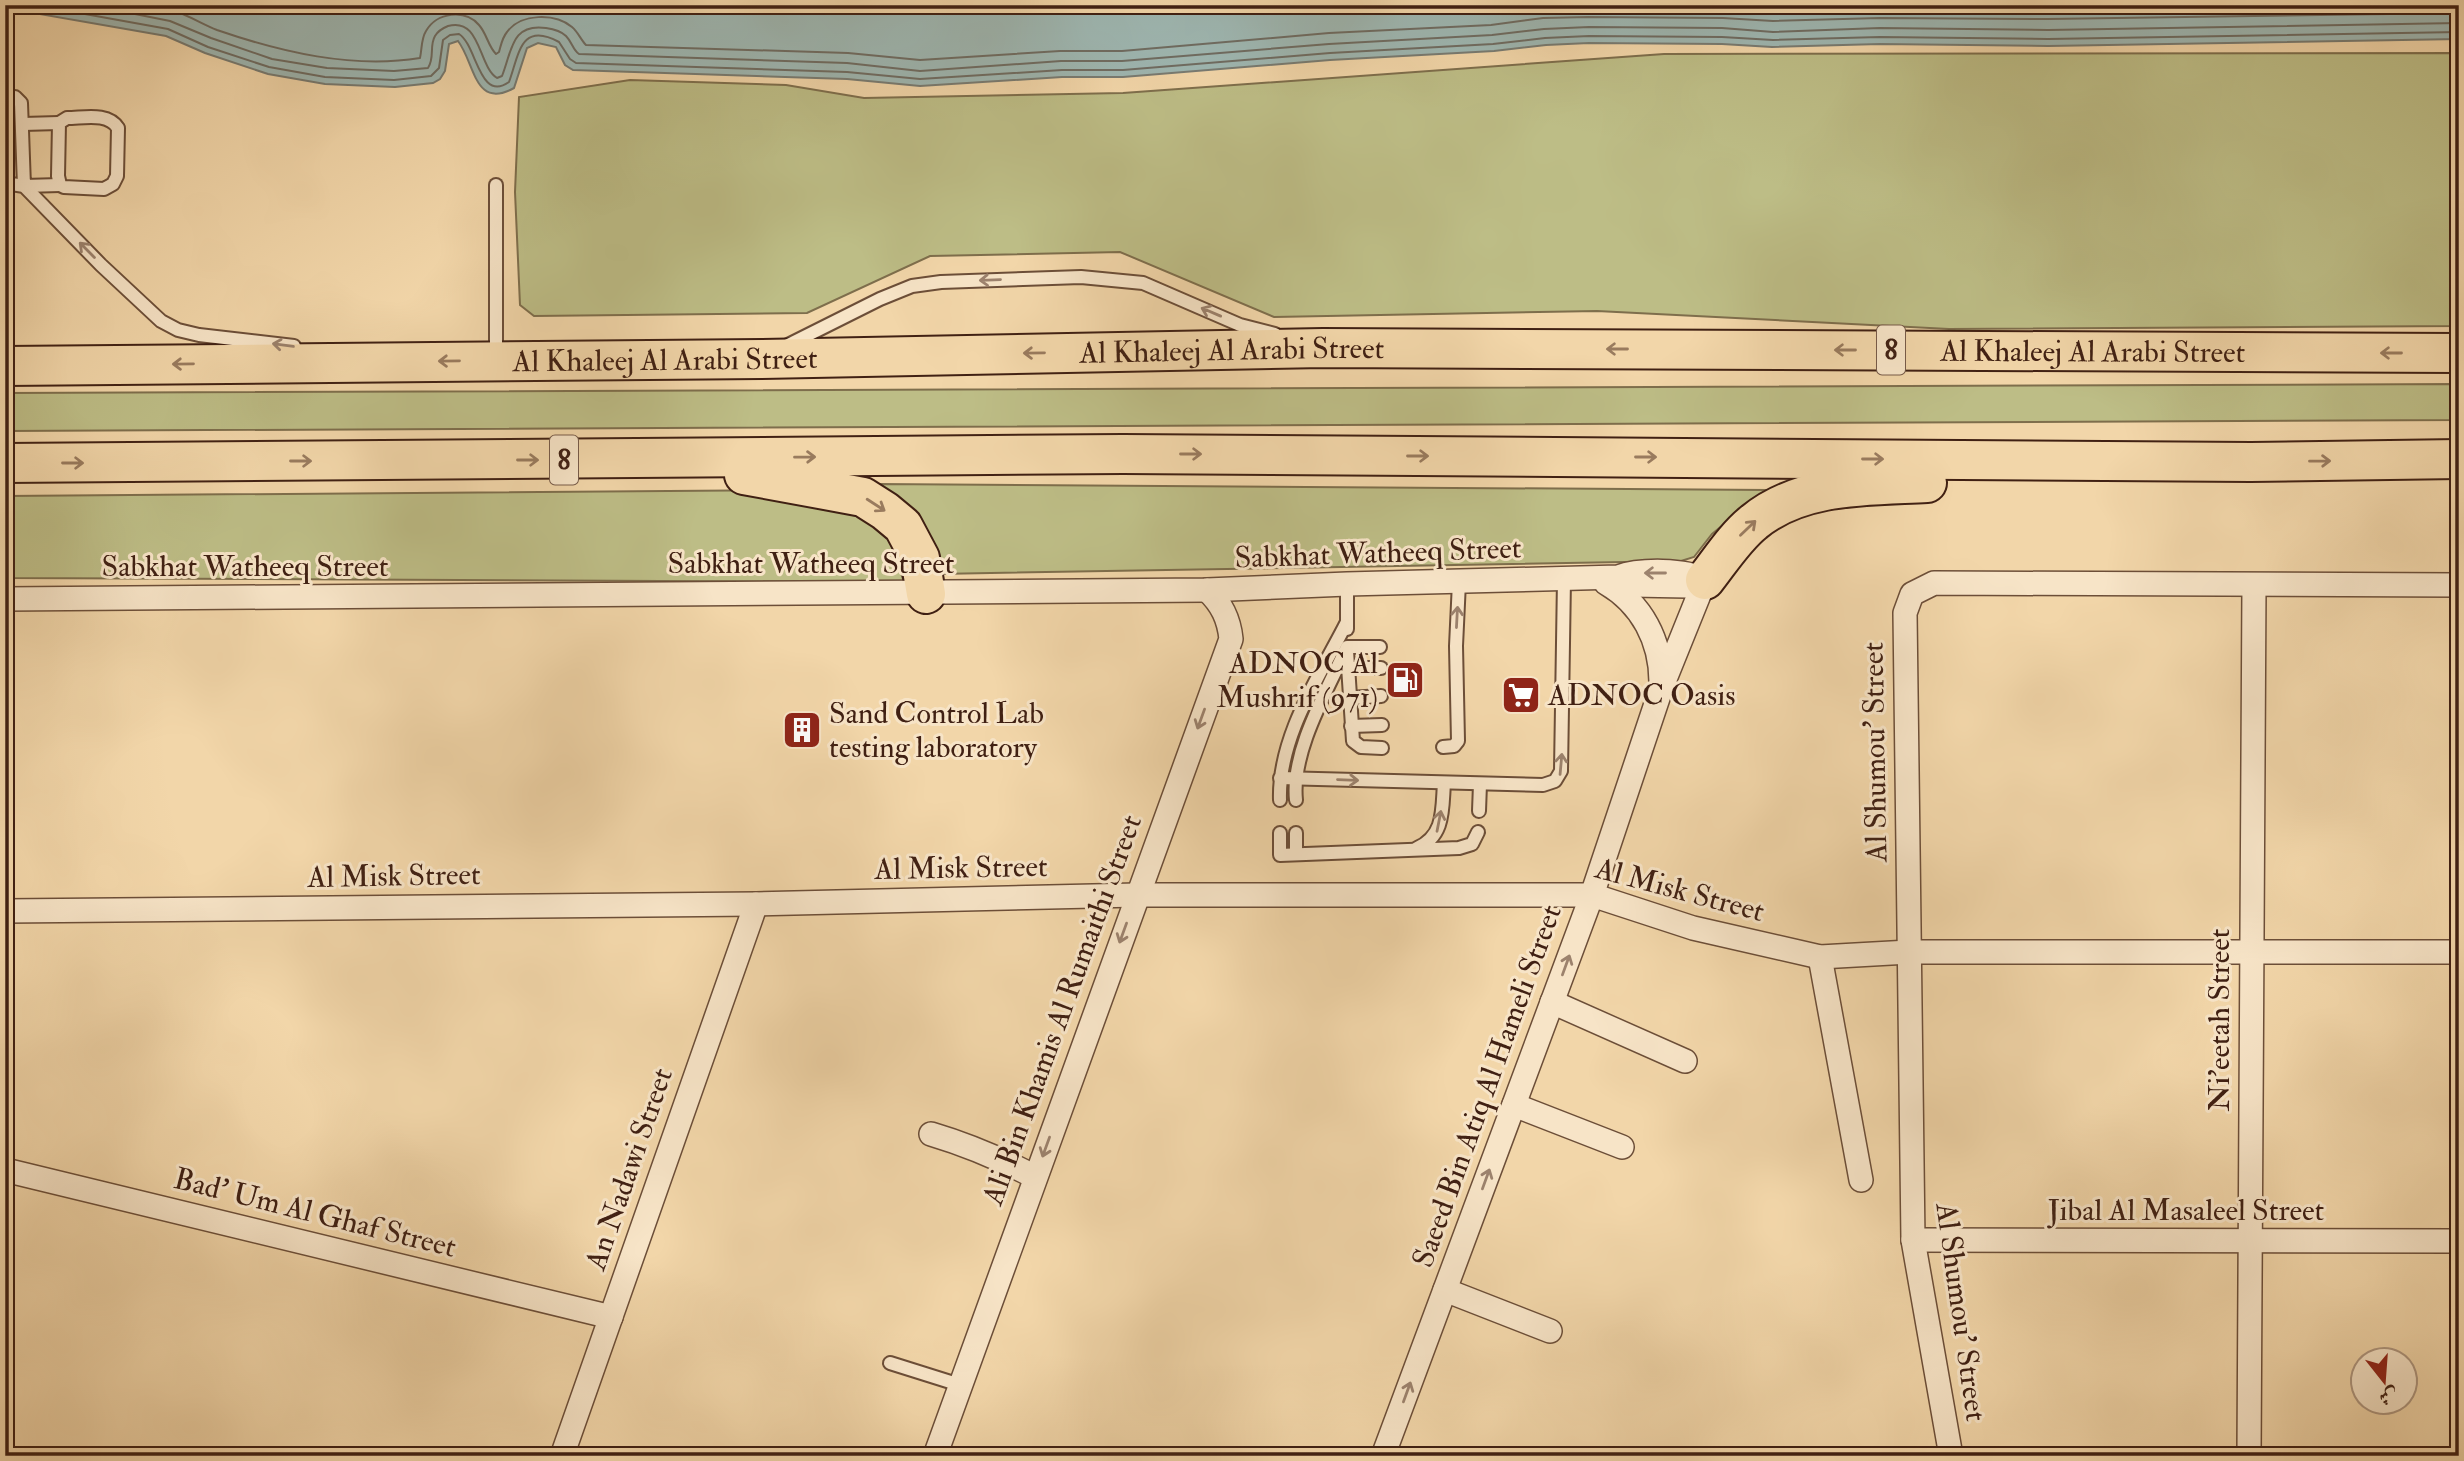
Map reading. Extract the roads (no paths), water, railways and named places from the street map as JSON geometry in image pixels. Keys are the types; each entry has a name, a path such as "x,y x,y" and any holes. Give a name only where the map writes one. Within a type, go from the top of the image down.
{"highway":[{"name":"Al Khaleej Al Arabi Street","path":"5,366 762,359 1322,348 2459,353"},
{"name":"8","path":"5,463 1136,454 2251,462 2459,459"},
{"path":"642,459 863,497 904,526 920,558 926,594"},
{"path":"1705,580 1754,521 1807,495 1882,485 2127,472 2251,462"}],"street":[{"name":"Sabkhat Watheeq Street","path":"5,599 926,594 1207,590 1607,577 1632,585 1687,586 1705,580"},
{"path":"1607,577 1647,623 1661,666 1661,689"},
{"name":"Saeed Bin Atiq Al Hameli Street","path":"1383,1456 1592,895 1661,689 1705,580"},
{"name":"Al Shumou' Street","path":"1951,1456 1913,1240 1905,613 1912,594 1934,583 2459,585"},
{"name":"Ni'eetah Street","path":"2249,1456 2254,585"},
{"name":"Ali Bin Khamis Al Rumaithi Street","path":"935,1456 1231,639 1223,609 1207,590"},
{"name":"Al Misk Street","path":"5,911 756,904 1137,895 1592,895 1693,928 1820,957 1909,952 2459,951"},
{"name":"An Nadawi Street","path":"562,1456 756,904"},
{"path":"1820,957 1861,1180"},
{"path":"1552,1002 1685,1061"},
{"path":"1514,1105 1622,1147"},
{"path":"931,1134 1005,1161 1035,1177"},
{"name":"Bad' Um Al Ghaf Street","path":"5,1170 611,1317"},
{"name":"Jibal Al Masaleel Street","path":"1913,1240 2459,1241"},
{"path":"1445,1290 1550,1331"}],"lane":[{"path":"5,97 19,100 23,124 24,186 101,265 161,321 178,330 199,335 302,347"},
{"path":"5,183 104,189 113,184 117,176 119,135 115,123 106,118 23,124"},
{"path":"59,123 60,185"},
{"path":"496,185 496,361"},
{"path":"762,359 880,299 912,286 941,282 1081,277 1143,283 1240,325 1322,348"},
{"path":"316,349 398,362"},
{"path":"1280,778 1543,785 1555,782 1562,771 1564,579"},
{"path":"1443,747 1454,746 1458,741 1456,646 1459,582"},
{"path":"1347,584 1347,647 1353,741 1361,747 1382,748"},
{"path":"1280,800 1282,763 1291,734 1347,622"},
{"path":"1441,646 1456,646"},
{"path":"1347,647 1380,647"},
{"path":"1296,800 1295,778 1301,752 1347,647"},
{"path":"1442,667 1456,667"},
{"path":"1348,668 1381,668"},
{"path":"1442,695 1457,695"},
{"path":"1350,698 1381,696"},
{"path":"1443,724 1458,723"},
{"path":"1351,726 1382,725"},
{"path":"1417,848 1432,840 1437,833 1444,783"},
{"path":"1479,811 1480,784"},
{"path":"1296,832 1296,854"},
{"path":"1280,833 1280,855 1466,847 1477,838 1478,832"},
{"path":"890,1363 960,1385"}],"water":[{"path":"5,5 2459,5 2459,39 2048,46 1880,44 1772,47 1589,43 1123,77 1062,77 920,86 847,79 573,70 565,65 556,47 538,43 527,48 514,88 501,93 491,93 483,89 477,81 458,41 449,44 445,71 440,79 433,83 395,87 325,84 268,74 205,53 166,36 5,8"}],"place":[{"name":"ADNOC Al Mushrif (971)","path":"1405,680"},
{"name":"ADNOC Oasis","path":"1521,695"},
{"name":"Sand Control Lab testing laboratory","path":"802,730"}]}
